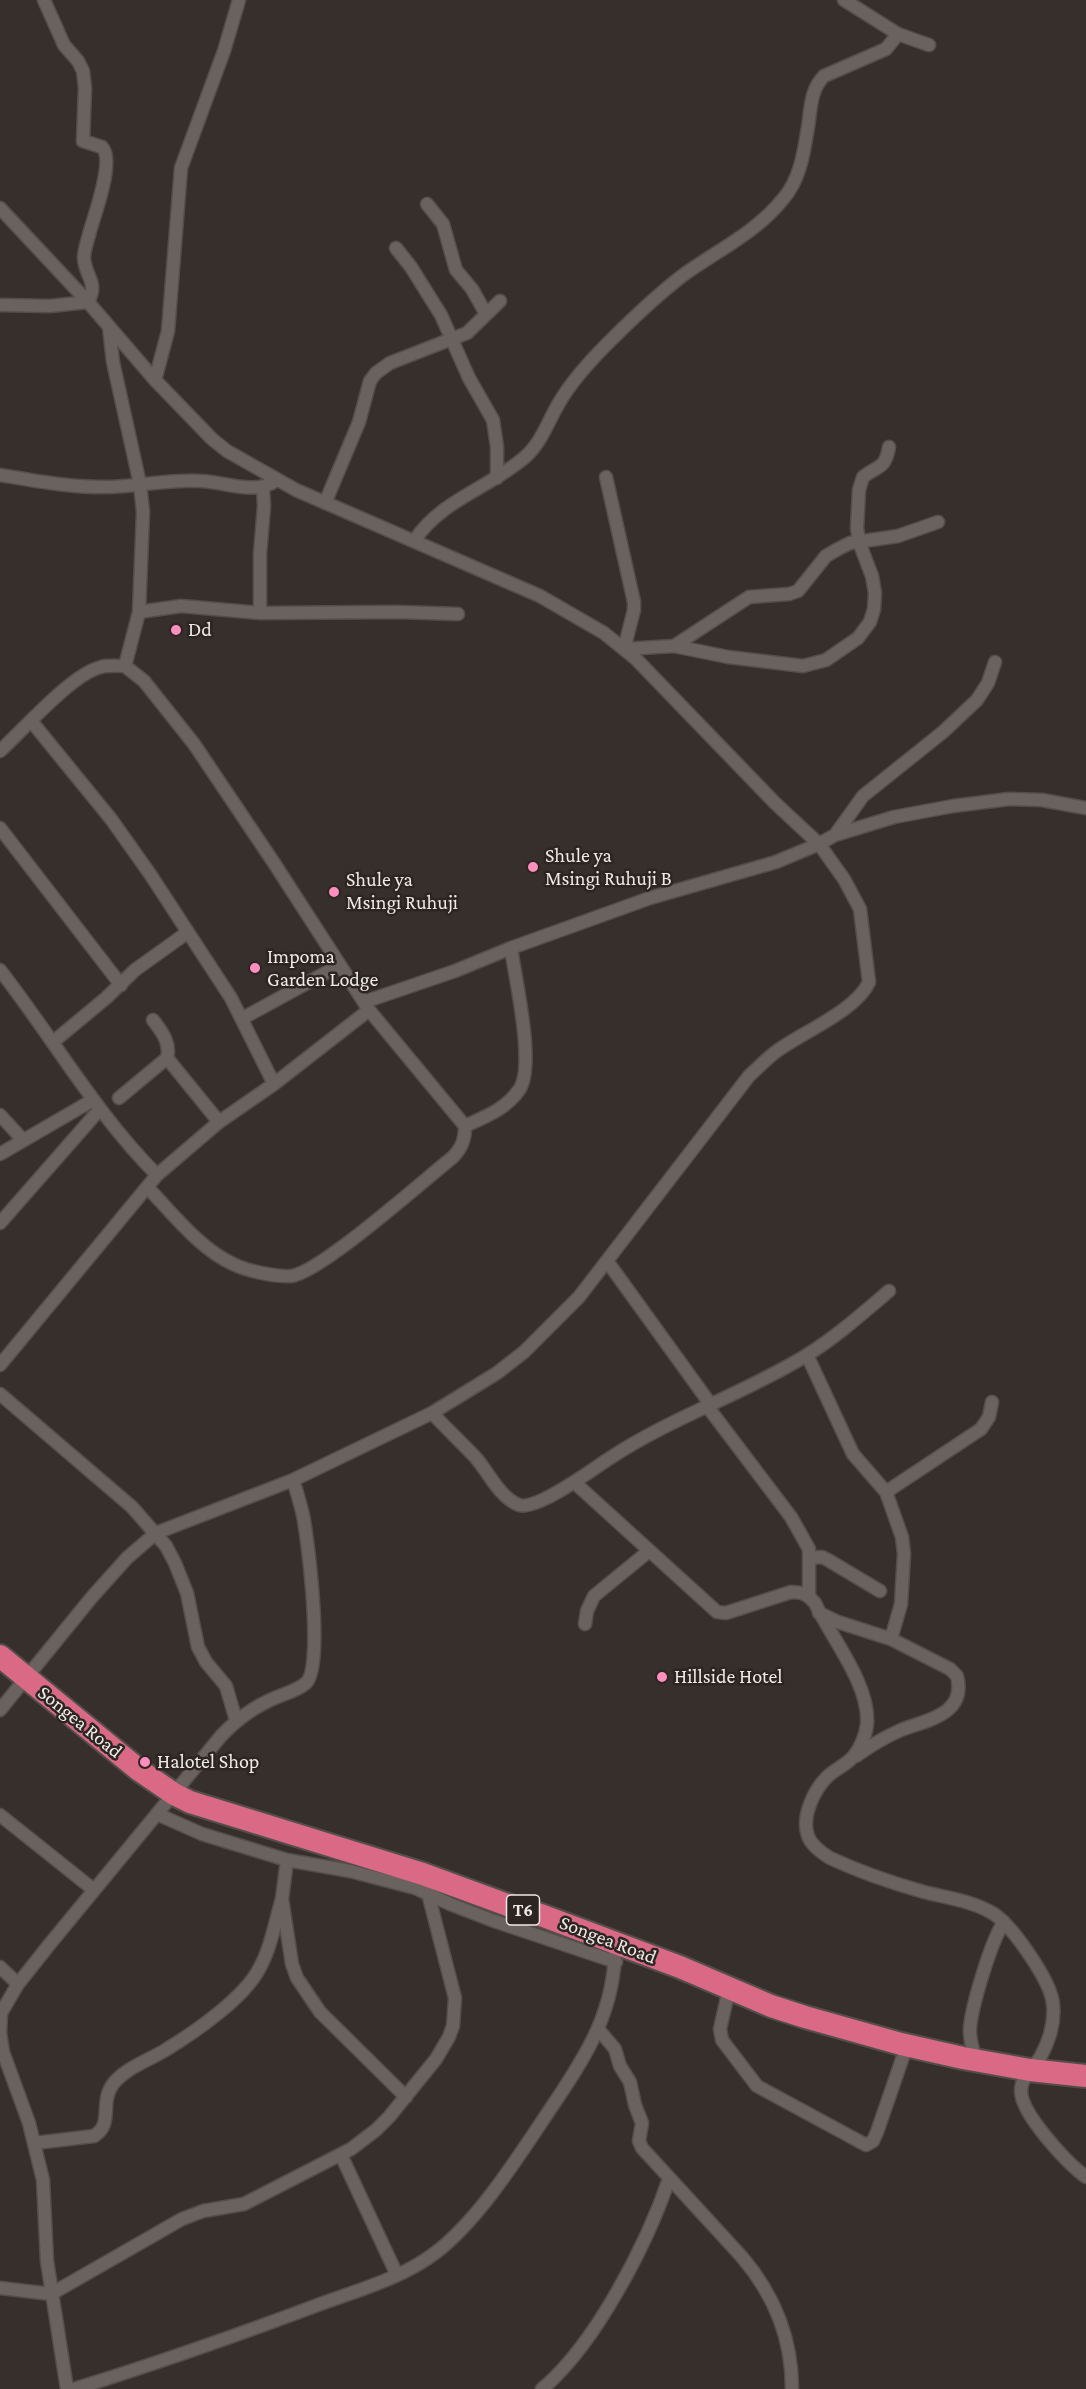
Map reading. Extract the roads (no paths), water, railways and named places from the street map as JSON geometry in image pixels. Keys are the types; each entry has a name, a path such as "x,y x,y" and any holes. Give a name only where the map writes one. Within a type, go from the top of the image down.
{"highway":[{"name":"Songea Road","path":"0,1656 139,1770 174,1794 209,1809 426,1883 538,1914 615,1952 785,2010 907,2045 1030,2070 1086,2076"}],"street":[{"path":"44,0 64,45 78,61 83,71 85,88 83,141 102,147 107,154 105,176 85,248 86,268 93,285 88,302"},
{"path":"155,380 168,331 181,168 224,51 239,0"},
{"path":"844,0 898,34 929,45"},
{"path":"414,541 424,525 449,504 497,478 528,455 540,440 560,401 607,344 667,288 755,227 784,199 792,188 800,165 817,84 824,76 886,49 898,34"},
{"path":"427,204 443,224 456,270 472,289 486,314"},
{"path":"0,208 88,302 155,380 212,439 246,463 325,503 540,596 604,633 624,649 656,678 775,803 819,844 844,879 860,909 868,982 864,993 852,1005 774,1053 749,1076 579,1297 524,1352 497,1373 432,1413 293,1480 156,1533 127,1558 99,1589 0,1710"},
{"path":"396,248 426,290 452,338 469,378 493,420 497,478"},
{"path":"325,503 352,440 370,381 376,373 390,363 467,333 500,301"},
{"path":"0,305 50,306 88,302"},
{"path":"109,327 113,362 140,484 143,512 139,612 125,666"},
{"path":"624,649 674,646 728,657 803,666 826,660 858,638 870,622 875,593 872,576 859,542 856,513 860,483 868,474 880,469 884,464 888,447"},
{"path":"0,475 82,486 109,487 202,481 263,488 277,480"},
{"path":"606,477 634,602 632,621 624,649"},
{"path":"260,613 263,488"},
{"path":"674,646 749,597 789,594 798,591 826,556 850,543 898,536 938,522"},
{"path":"139,612 181,606 260,613 458,614"},
{"path":"835,835 863,796 943,732 977,700 988,683 995,662"},
{"path":"0,751 55,698 82,676 101,667 125,666 144,681 194,744 366,1006 465,1126 465,1139 453,1158 329,1256 307,1271 291,1276 250,1271 232,1264 210,1249 148,1188"},
{"path":"32,722 111,819 188,932 243,1018 274,1084"},
{"path":"0,1365 157,1175 219,1122 274,1084 366,1006 511,948 650,898 776,862 835,835 910,813 1009,800 1042,800 1086,808"},
{"path":"0,828 121,985"},
{"path":"53,1042 121,985 135,970 188,932"},
{"path":"465,1126 496,1112 507,1103 520,1090 525,1075 520,1007 511,948"},
{"path":"243,1018 340,965"},
{"path":"0,970 97,1105 128,1144 157,1175"},
{"path":"153,1020 167,1042 167,1058 219,1122"},
{"path":"119,1098 167,1058"},
{"path":"0,1154 23,1140 97,1105"},
{"path":"0,1222 97,1105"},
{"path":"0,1115 23,1140"},
{"path":"607,1261 791,1517 809,1549 809,1596 853,1672 864,1700 867,1723 862,1744 852,1758"},
{"path":"432,1413 477,1460 501,1491 520,1506 531,1505 575,1483 646,1436 807,1355 854,1321 889,1291"},
{"path":"807,1355 853,1454 886,1492 902,1537 904,1554 901,1604 891,1639"},
{"path":"0,1394 100,1479 156,1533 176,1563 187,1593 198,1647 206,1662 226,1686 236,1720"},
{"path":"886,1492 981,1429 989,1418 992,1402"},
{"path":"67,2389 51,2294 43,2180 35,2143 3,2052 0,2033 1,2014 18,1984 236,1720 251,1710 308,1682 313,1669 310,1562 303,1516 293,1480"},
{"path":"575,1483 717,1612 726,1613 791,1592 801,1592 809,1596"},
{"path":"585,1624 587,1611 594,1596 649,1551"},
{"path":"809,1558 822,1557 880,1591"},
{"path":"819,1613 838,1622 891,1639 950,1669 957,1676 957,1695 947,1710 935,1719 901,1730 876,1742 827,1777 812,1799 807,1828 808,1836 820,1852 846,1866 891,1882 970,1904 991,1913 1004,1922 1017,1937 1050,1989 1053,2003 1052,2028 1041,2057 1024,2079 1021,2092 1025,2105 1054,2147 1086,2178"},
{"path":"0,2288 51,2294 182,2219 203,2211 244,2204 341,2155 376,2130 406,2097 443,2049 449,2037 456,2014 454,1988 426,1883 372,1876 287,1860 202,1834 157,1814"},
{"path":"0,1815 94,1890"},
{"path":"35,2143 94,2136 102,2132 106,2123 107,2101 114,2084 129,2072 176,2044 226,2006 253,1979 268,1947 282,1899 287,1860"},
{"path":"282,1899 292,1964 308,1997 335,2029 406,2097"},
{"path":"976,2060 970,2036 971,2018 993,1942 1004,1922"},
{"path":"74,2389 169,2360 397,2275 436,2253 484,2202 520,2154 578,2068 599,2030 607,2006 615,1952"},
{"path":"0,1967 18,1984"},
{"path":"729,1989 720,2029 722,2040 757,2086 861,2143 870,2144 877,2132 907,2045"},
{"path":"599,2030 615,2049 620,2066 630,2082 633,2099 642,2123 640,2143 669,2179 742,2257 769,2297 787,2339 792,2358 792,2389"},
{"path":"341,2155 397,2275"},
{"path":"542,2389 567,2366 614,2294 651,2225 669,2179"}],"place":[{"name":"Dd","path":"176,630"},
{"name":"Shule ya Msingi Ruhuji B","path":"533,867"},
{"name":"Shule ya Msingi Ruhuji","path":"334,892"},
{"name":"Impoma Garden Lodge","path":"255,968"},
{"name":"Hillside Hotel","path":"662,1677"},
{"name":"Halotel Shop","path":"145,1762"}]}
